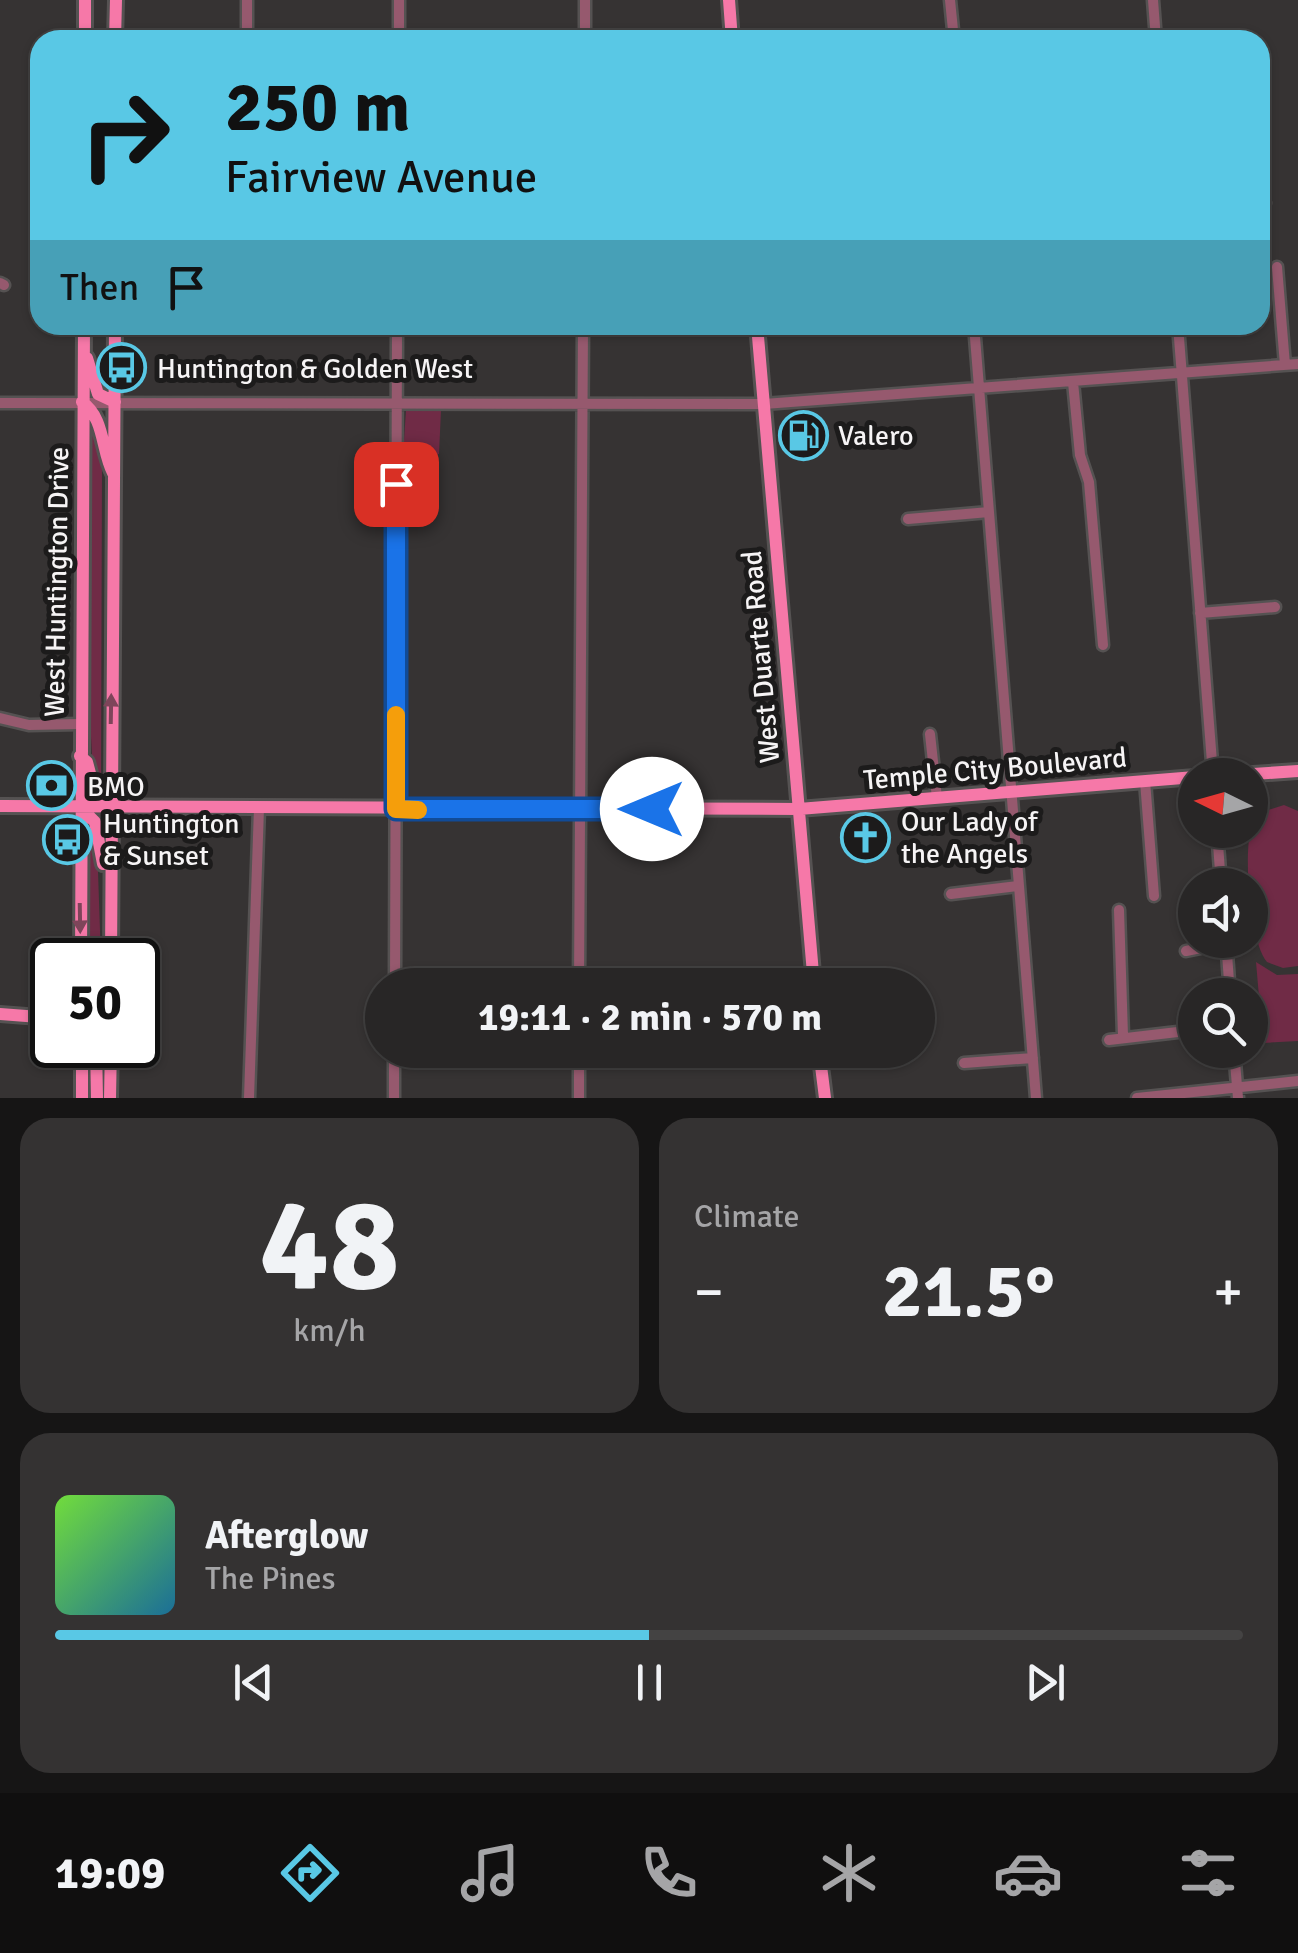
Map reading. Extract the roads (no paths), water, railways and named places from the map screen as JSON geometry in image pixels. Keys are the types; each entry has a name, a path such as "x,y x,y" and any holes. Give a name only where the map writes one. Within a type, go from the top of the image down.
{"main road":[{"path":"85,30 86,0"},
{"path":"115,30 116,0"},
{"path":"729,0 731,30"},
{"name":"West Huntington Drive","path":"81,938 78,806 84,335"},
{"name":"West Huntington Drive","path":"111,938 115,335"},
{"name":"West Duarte Road","path":"758,335 813,968"},
{"path":"84,347 98,394 115,402"},
{"path":"82,402 97,418 104,454 114,476"},
{"path":"79,755 87,762 96,796 110,807"},
{"path":"1268,773 1298,771"},
{"name":"Temple City Boulevard","path":"0,806 799,809 1178,778"},
{"path":"78,806 96,822 111,890"},
{"path":"0,1014 30,1016"},
{"path":"82,1068 82,1098"},
{"path":"96,1068 97,1098"},
{"path":"110,1098 111,1068"},
{"path":"822,1068 825,1098"}],"street":[{"path":"247,0 247,30"},
{"path":"399,0 399,30"},
{"path":"585,0 585,30"},
{"path":"950,0 953,30"},
{"path":"1153,0 1155,30"},
{"path":"1277,268 1285,365"},
{"path":"395,968 397,335"},
{"path":"579,968 583,335"},
{"path":"975,335 1036,1098"},
{"path":"1179,335 1212,758"},
{"path":"0,402 764,404 1298,364"},
{"path":"1074,382 1080,455 1089,482 1102,645"},
{"path":"908,519 989,512"},
{"path":"1200,613 1275,607"},
{"path":"0,718 29,725 80,724"},
{"path":"930,734 937,798"},
{"path":"1145,781 1154,896"},
{"path":"249,1098 254,1052 260,808"},
{"path":"951,894 1018,886"},
{"path":"1119,910 1124,1036"},
{"path":"1108,1040 1178,1031"},
{"path":"964,1063 1033,1058"},
{"path":"394,1068 394,1098"},
{"path":"578,1068 579,1098"},
{"path":"1236,1068 1238,1093"},
{"path":"1136,1098 1238,1093 1298,1081"}],"place":[{"name":"Huntington & Golden West","path":"122,368"},
{"name":"Valero","path":"803,435"},
{"name":"BMO","path":"52,786"},
{"name":"Our Lady of the Angels","path":"866,837"},
{"name":"Huntington & Sunset","path":"68,839"}]}
